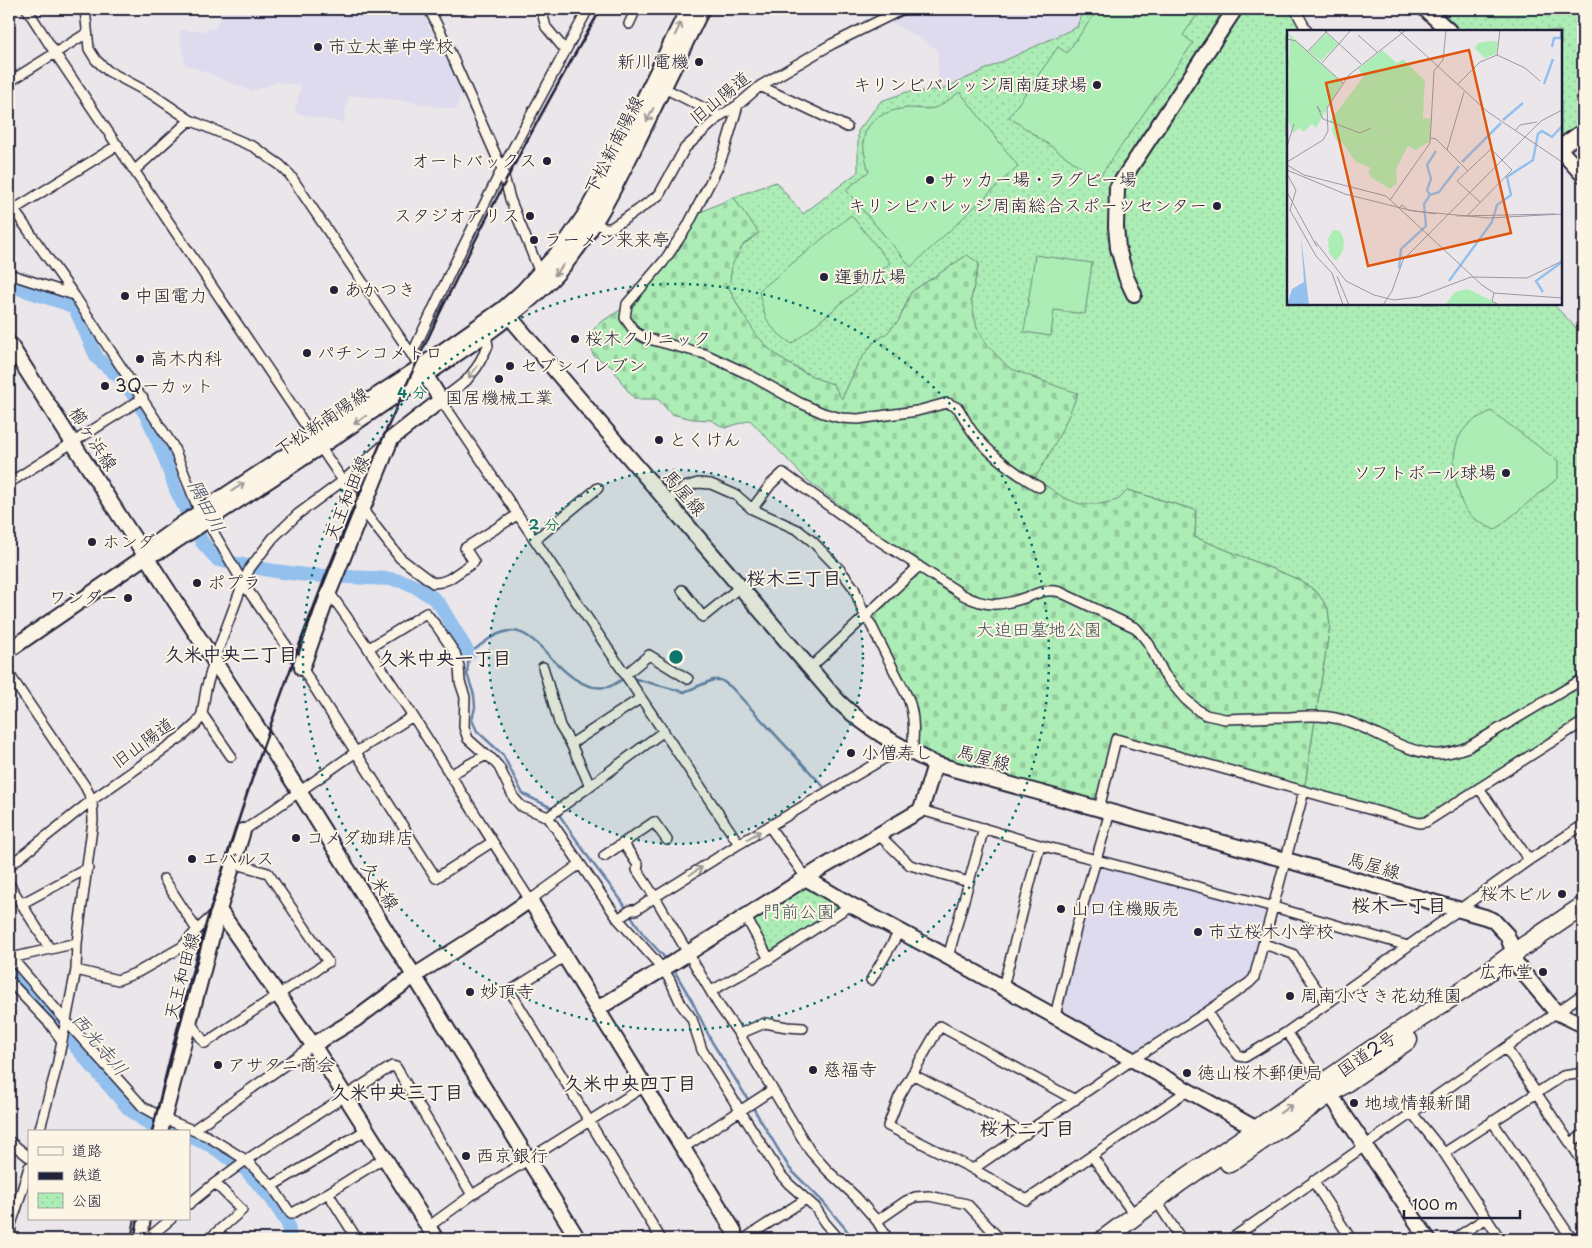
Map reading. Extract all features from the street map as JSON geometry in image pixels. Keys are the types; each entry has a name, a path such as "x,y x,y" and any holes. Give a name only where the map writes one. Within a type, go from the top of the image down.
{"highway":[{"name":"国道2号","path":"1515,958 1583,906"},
{"name":"国道2号","path":"1104,1239 1128,1229 1161,1208 1326,1089 1362,1056 1466,988 1583,920"},
{"name":"国道2号","path":"1128,1229 1257,1129 1326,1089"},
{"path":"1092,1239 1107,1229 1128,1229"}],"street":[{"path":"27,9 362,509 400,558 433,583 441,582 449,579 474,562 465,548 517,515"},
{"path":"85,9 89,49 96,60 108,71 153,95 190,120 254,147 280,165 290,175 412,354 517,515 739,844"},
{"path":"429,9 502,169 510,199 540,273"},
{"path":"541,9 546,27 565,50"},
{"path":"412,354 502,169 588,9"},
{"path":"629,24 636,9"},
{"name":"下松新南陽線","path":"658,85 688,9"},
{"name":"下松新南陽線","path":"9,650 146,556 162,550 198,520 422,371 507,313 548,282 571,256 589,219 604,180 702,9"},
{"name":"旧山陽道","path":"589,219 604,228 611,228 659,195 685,148 720,116 738,105 760,86 832,44 903,9"},
{"path":"1134,294 1126,277 1118,248 1116,227 1118,188 1235,9"},
{"path":"1295,9 1306,30"},
{"path":"1425,9 1448,30"},
{"path":"9,82 87,33"},
{"path":"658,85 720,116"},
{"path":"760,86 847,127"},
{"path":"738,105 718,167 687,227 664,260 627,304 625,318 635,332 645,338 705,354 750,375 813,410 841,418 882,417 948,403 958,408 974,434 988,450 1018,474 1039,487"},
{"path":"135,170 190,120"},
{"path":"1562,146 1583,131"},
{"path":"118,145 11,206 74,295 174,446 198,520 302,668 436,878 492,842"},
{"path":"1562,152 1583,175"},
{"name":"下松新南陽線","path":"422,371 486,334 507,313 589,219"},
{"path":"9,274 74,295"},
{"name":"馬屋線","path":"507,313 667,502 853,716 907,751 935,764 1286,860 1493,920 1507,935 1515,958 1556,1012 1583,1024"},
{"path":"441,400 466,381 477,367 488,346 486,334"},
{"name":"櫛ヶ浜線","path":"9,343 146,556"},
{"path":"9,483 143,398"},
{"name":"天王和田線","path":"302,668 329,592 391,439 441,400"},
{"path":"231,756 202,714 206,689 214,661 250,568 273,538 298,514 344,480 391,439"},
{"path":"752,509 771,484 783,473 864,530 963,595 983,604 1006,603 1040,592 1055,590 1060,592 1136,628 1145,639 1164,674 1185,699 1199,711 1216,718 1330,717 1350,722 1409,748 1440,754 1468,747 1583,679"},
{"path":"618,919 631,910 636,910 769,826 907,751 915,731 912,708 908,698 865,616 854,588 841,571 812,541 798,530 752,509 736,495 711,484 698,483 685,487 667,502"},
{"path":"535,540 598,488"},
{"name":"久米線","path":"146,556 300,791 578,1239"},
{"path":"810,668 919,566"},
{"path":"682,590 703,617 740,587"},
{"path":"329,592 369,648 530,900 734,1231 734,1239"},
{"path":"369,648 426,613 438,628 455,653 459,666 460,682 465,697 464,727 468,739 499,767 514,798 521,806 548,816 618,919 663,969 681,1004 692,1019 702,1050 780,1174 788,1184 815,1207 824,1223 839,1239"},
{"path":"625,675 649,655 688,679"},
{"path":"543,667 560,726 571,744 590,786"},
{"path":"9,674 85,786 92,800 93,821 77,943 76,970 52,1087 40,1130"},
{"path":"571,744 641,698"},
{"name":"旧山陽道","path":"9,866 92,800 184,735 197,723 202,714"},
{"path":"243,831 356,752 413,716"},
{"path":"1055,1016 1097,859 1116,739 1419,823 1426,822 1583,722"},
{"path":"548,816 664,731"},
{"path":"450,775 486,755"},
{"path":"597,1009 878,834 921,810 935,764"},
{"path":"1478,788 1529,860"},
{"path":"973,1169 1132,1060 1249,984 1254,978 1264,944 1304,792"},
{"path":"921,810 1040,845 1274,907 1408,946"},
{"path":"604,856 654,822 667,840"},
{"path":"1207,1012 1239,1056 1245,1057 1287,1032 1529,860 1583,825"},
{"path":"769,826 806,879 850,906 948,957 1257,1129"},
{"path":"948,957 984,828"},
{"name":"天王和田線","path":"162,1125 219,910 243,831"},
{"path":"878,834 910,865 969,882"},
{"path":"623,843 638,865 636,870 655,897 810,1151 877,1221 888,1239"},
{"path":"1003,988 1040,845"},
{"path":"189,1020 205,1043 328,962 268,873 233,863"},
{"path":"193,1130 313,1046 356,1019 414,976 488,929 580,864"},
{"path":"21,904 88,868"},
{"path":"164,879 196,930"},
{"path":"9,884 50,949"},
{"path":"711,991 769,959 850,906"},
{"path":"76,970 118,980 138,972 182,946 196,930 219,910 313,1046 436,1239"},
{"path":"746,917 769,959"},
{"path":"871,980 900,932"},
{"path":"10,956 77,943"},
{"path":"1264,944 1293,954 1327,1004"},
{"path":"10,956 143,1107 162,1125 193,1130 207,1136 246,1160 272,1186 291,1214 384,1158"},
{"path":"564,957 510,991 588,1122 616,1163 661,1239"},
{"path":"9,982 50,1024 62,1041"},
{"path":"1231,1239 1583,994"},
{"path":"739,1034 765,1023 803,1028"},
{"path":"1076,1100 940,1026 899,1097 888,1126 973,1169 1026,1200 1187,1091"},
{"path":"1287,1032 1428,1239"},
{"path":"1506,1048 1583,1162"},
{"path":"190,1203 246,1160 392,1066 396,1067 472,1195"},
{"path":"912,1074 1026,1134"},
{"path":"1444,1154 1563,1076 1583,1075"},
{"path":"428,1226 472,1195 644,1086"},
{"path":"683,1148 741,1112 772,1090"},
{"path":"1412,1113 1444,1154 1500,1239"},
{"path":"1492,1122 1572,1239"},
{"path":"272,1186 366,1130"},
{"path":"1571,1143 1583,1135"},
{"path":"9,1140 28,1156"},
{"path":"1092,1156 1128,1229"},
{"path":"10,1239 11,1224 28,1170"},
{"path":"1313,1181 1347,1238"},
{"path":"209,1239 242,1210 215,1183"},
{"path":"328,1193 357,1239"},
{"path":"877,1221 906,1201 929,1196 967,1204 1000,1239"},
{"path":"744,1239 806,1198"},
{"path":"1161,1208 1179,1236 1169,1239"},
{"path":"1454,1239 1486,1218"},
{"path":"139,1239 143,1220"},
{"path":"148,1239 170,1220"}],"shaded area":[{"path":"218,9 425,9 432,21 427,25 463,84 456,110 407,101 349,95 343,123 295,113 301,85 278,82 252,91 185,64 179,30 202,31 215,28 220,18"},
{"path":"912,9 1083,9 1077,27 939,91 937,49 888,20"},
{"path":"1101,862 1265,910 1249,977 1134,1054 1059,1011"}],"green space":[{"path":"1083,9 1296,9 1306,30 1287,30 1287,305 1554,305 1579,331 1583,332 1583,724 1420,825 1304,791 1330,626 1328,608 1317,592 1300,580 1195,537 1196,510 1128,490 1118,500 1101,504 1080,504 1064,498 1035,478 1059,436 1078,393 1009,368 988,346 977,328 971,300 979,263 967,255 911,292 899,320 886,334 873,343 858,363 842,399 833,384 818,379 786,362 768,348 743,315 729,288 732,265 743,245 759,233 734,197 776,182 803,214 858,172 858,131 881,101 907,92 939,91 1077,27"},
{"name":"キリンビバレッジ周南庭球場","path":"1098,9 1126,9 1138,17 1144,9 1201,9 1183,35 1193,43 1098,179 1009,117 1058,47 1067,53"},
{"path":"1439,9 1583,9 1583,122 1562,137 1562,30 1461,30"},
{"path":"1539,9 1583,9 1583,15 1554,12"},
{"name":"サッカー場・ラグビー場","path":"960,92 1018,166 911,267 846,190 869,171 864,137 876,119 896,110 934,108"},
{"name":"大迫田墓地公園","path":"734,197 760,233 743,245 729,288 759,336 782,359 813,377 833,384 842,398 858,363 873,343 886,334 899,320 911,292 968,254 979,263 971,300 1033,378 1078,392 1066,425 1036,478 1127,490 1196,510 1195,537 1300,580 1317,592 1328,608 1330,626 1304,791 1117,738 1099,804 915,749 919,730 913,701 867,617 921,568 806,479 750,420 725,428 711,420 693,419 671,414 658,399 635,399 612,367 593,355 591,344 592,332 598,324 625,307 694,215"},
{"name":"運動広場","path":"851,215 890,263 792,344 768,322 759,291"},
{"path":"1035,255 1092,263 1085,314 1054,310 1051,336 1024,332"},
{"name":"ソフトボール球場","path":"1491,411 1558,461 1558,478 1495,530 1482,524 1464,507 1457,487 1454,468 1455,448 1463,430 1472,421"},
{"name":"門前公園","path":"805,887 843,906 770,951 753,919"}],"waterway":[{"name":"隅田川","path":"9,285 75,308 97,358 125,382 148,418 176,490 202,542 218,560 306,575 391,579 405,582 432,597 440,605 469,654"},
{"path":"553,810 523,794 503,755 477,731 472,720 475,707 474,695 467,674 469,654 495,635 513,631 531,638 562,669 580,682 600,688 611,686 624,678"},
{"path":"632,678 684,692 713,680 721,680 731,687 823,786"},
{"path":"558,813 621,900 643,934 668,961"},
{"name":"西光寺川","path":"9,964 79,1051 129,1109 150,1125 168,1130"},
{"path":"672,967 692,1001 712,1042 749,1101"},
{"path":"752,1106 790,1169 824,1203 854,1239"},
{"name":"西光寺川","path":"190,1136 210,1145 245,1169 271,1198 288,1224 290,1239"}],"railway":[{"path":"152,1130 202,935 248,791 283,689 361,489 449,293 497,197 601,9"},
{"path":"134,1239 138,1220"}],"place":[{"name":"市立太華中学校","path":"318,47"},
{"name":"新川電機","path":"699,62"},
{"name":"キリンビバレッジ周南庭球場","path":"1097,85"},
{"name":"オートバックス","path":"547,161"},
{"name":"サッカー場・ラグビー場","path":"930,180"},
{"name":"キリンビバレッジ周南総合スポーツセンター","path":"1217,206"},
{"name":"スタジオアリス","path":"530,216"},
{"name":"ラーメン来来亭","path":"534,240"},
{"name":"運動広場","path":"824,277"},
{"name":"あかつき","path":"334,290"},
{"name":"中国電力","path":"125,296"},
{"name":"桜木クリニック","path":"575,339"},
{"name":"パチンコメトロ","path":"307,353"},
{"name":"高木内科","path":"140,359"},
{"name":"セブンイレブン","path":"510,366"},
{"name":"国居機械工業","path":"499,379"},
{"name":"3Qーカット","path":"105,386"},
{"name":"とくけん","path":"659,440"},
{"name":"ソフトボール球場","path":"1506,473"},
{"name":"ホンダ","path":"92,542"},
{"name":"ポプラ","path":"197,583"},
{"name":"ワンダー","path":"128,598"},
{"name":"小僧寿し","path":"851,753"},
{"name":"コメダ珈琲店","path":"296,838"},
{"name":"エバルス","path":"192,859"},
{"name":"桜木ビル","path":"1562,894"},
{"name":"山口住機販売","path":"1061,909"},
{"name":"市立桜木小学校","path":"1198,932"},
{"name":"広布堂","path":"1543,972"},
{"name":"妙頂寺","path":"470,992"},
{"name":"周南小さき花幼稚園","path":"1290,996"},
{"name":"アサタニ商会","path":"218,1065"},
{"name":"慈福寺","path":"813,1070"},
{"name":"徳山桜木郵便局","path":"1187,1073"},
{"name":"地域情報新聞","path":"1354,1103"},
{"name":"西京銀行","path":"466,1156"}],"district":[{"name":"桜木三丁目","path":"794,578"},
{"name":"久米中央二丁目","path":"231,654"},
{"name":"久米中央一丁目","path":"445,658"},
{"name":"桜木一丁目","path":"1399,905"},
{"name":"久米中央四丁目","path":"630,1083"},
{"name":"久米中央三丁目","path":"397,1092"},
{"name":"桜木二丁目","path":"1027,1128"}]}
